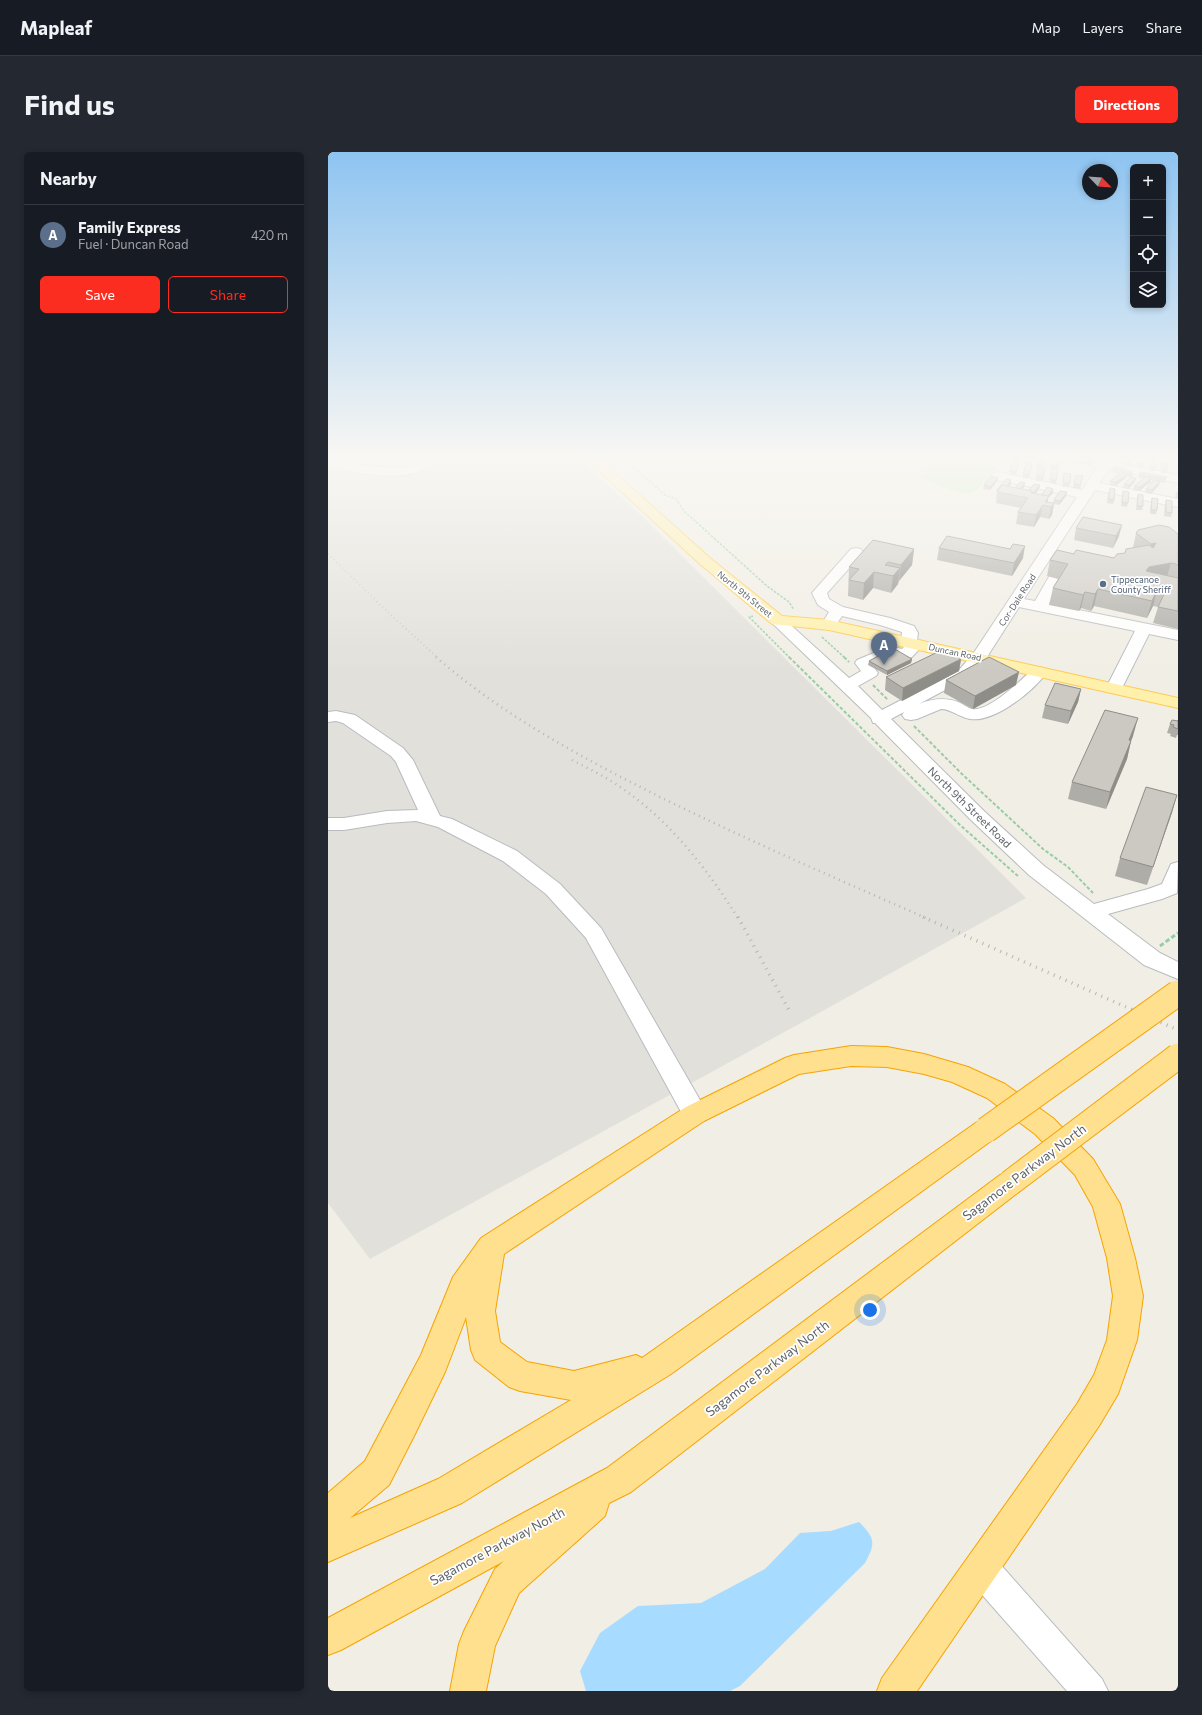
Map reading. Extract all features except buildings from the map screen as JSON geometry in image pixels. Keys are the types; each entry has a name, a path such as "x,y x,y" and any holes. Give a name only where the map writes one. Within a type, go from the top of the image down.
{"highway":[{"path":"328,1545 450,1491 660,1364 1178,993"},
{"path":"328,1515 377,1473 434,1362 463,1286 491,1247 695,1114 794,1065 851,1056 887,1057 924,1064 959,1074 996,1091 1044,1126 1084,1166 1106,1204 1121,1258 1128,1296 1122,1340 1107,1383 1088,1415 895,1691"},
{"name":"Sagamore Parkway North","path":"328,1637 619,1480 1178,1056"},
{"path":"491,1247 480,1311 486,1350 520,1376 574,1386 660,1364"},
{"path":"468,1691 477,1644 507,1582 619,1480"}],"main road":[{"name":"North 9th Street","path":"669,529 705,561 778,621"},
{"name":"North 9th Street","path":"692,530 755,588 778,621"},
{"name":"Duncan Road","path":"778,621 829,625 910,647 979,657 1178,703"}],"street":[{"name":"Cor-Dale Road","path":"901,713 966,673 979,657 1016,602 1056,551 1065,529"},
{"path":"847,685 910,647 910,633 908,629 885,621 838,610 823,602 819,593 856,552"},
{"path":"1040,608 1055,578"},
{"path":"1016,602 1178,635"},
{"path":"829,625 838,610"},
{"name":"North 9th Street Road","path":"778,621 847,685 882,722 978,816 1036,870 1100,910 1152,959 1178,971"},
{"path":"1114,688 1144,628"},
{"path":"882,722 901,713 942,703 951,705 972,714 984,713 1019,692 1039,672"},
{"path":"328,717 336,716 349,719 397,752 404,760 432,818"},
{"path":"328,824 344,824 387,817 416,815 432,818 510,856 553,889 594,933 695,1114"},
{"path":"1100,910 1170,888 1178,870"},
{"path":"981,1568 1090,1691"}],"path":[{"path":"703,529 766,586 789,602 791,604 790,605"},
{"path":"831,645 867,674 901,713 962,774 1043,849 1068,867 1100,910"},
{"path":"1154,942 1161,947 1178,933"}],"shaded area":[{"path":"328,529 655,529 1026,898 370,1259 328,1203"}],"water":[{"path":"859,1522 868,1532 872,1541 871,1550 865,1563 740,1686 730,1691 586,1691 580,1671 600,1633 638,1606 701,1603 765,1569 800,1533 831,1531"}],"railway":[{"path":"328,554 438,658"},
{"path":"436,657 487,697 542,733 598,765 723,827 926,918"},
{"path":"572,760 598,773 617,785 657,816 701,864 738,918"},
{"path":"738,917 789,1010"},
{"path":"923,917 1178,1030"}],"place":[{"name":"Tippecanoe County Sheriff","path":"1103,584"},
{"name":"Family Express","path":"884,665"}]}
